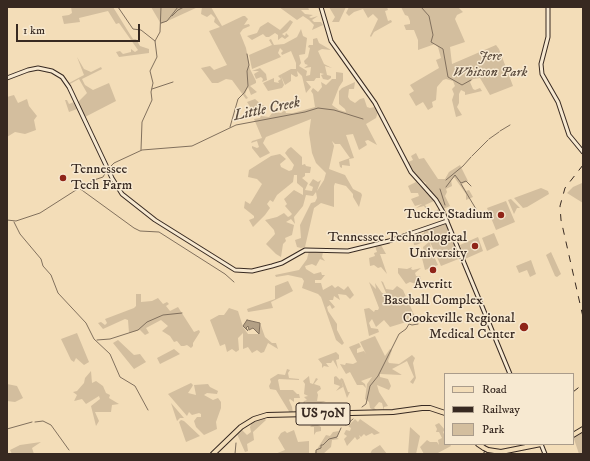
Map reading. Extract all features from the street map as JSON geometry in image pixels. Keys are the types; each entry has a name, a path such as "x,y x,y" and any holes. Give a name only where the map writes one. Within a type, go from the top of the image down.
{"main road":[{"path":"321,7 330,38 375,104 410,171 436,200 447,221 510,373"},
{"path":"548,7 548,37 541,64 542,74 558,102 570,135 583,152"},
{"path":"7,78 38,68 52,71 62,78 72,92 119,191 142,211 229,268 240,271 252,271 286,261 305,250 344,252 382,243 447,221"},
{"name":"US 70N","path":"213,454 241,426 263,416 393,412 422,408 444,413"},
{"path":"574,434 583,429"},
{"path":"480,445 486,449 505,451 536,445"},
{"path":"542,445 546,454"}],"green space":[{"path":"71,7 113,7 133,39 136,39 140,46 149,49 149,53 119,57 116,52 120,51 123,54 131,52 131,49 135,52 138,50 119,23 116,24 108,11 79,18 80,22 64,24 62,16 72,13"},
{"path":"151,7 198,7 161,24"},
{"path":"202,7 211,7 222,26 243,16 248,19 244,25 249,24 250,26 243,29 240,33 246,48 250,69 256,81 256,83 250,86 257,92 251,95 248,87 245,94 248,98 246,99 232,80 226,79 218,83 212,83 201,68 210,66 214,70 227,65 209,31 220,27 214,22 215,18 211,14 207,17 201,14"},
{"path":"279,7 308,7 309,10 301,10 305,14 313,15 309,17 311,18 318,16 312,20 314,22 321,22 323,25 312,30 314,25 309,20 303,16 297,20"},
{"path":"329,7 346,7 339,22 332,22 335,17"},
{"path":"349,7 387,7 388,10 385,11 388,21 391,20 392,22 374,32 371,37 370,36 378,19 373,14 368,18 363,9 354,12 349,16 346,13"},
{"name":"Jere Whitson Park","path":"401,7 458,7 463,12 457,15 455,19 465,42 450,47 452,64 496,45 499,49 513,86 490,95 480,78 473,79 470,82 473,89 475,90 480,88 482,91 465,95 465,92 461,90 457,107 462,115 456,117 452,100 454,94 452,89 455,86 453,81 446,79 443,80 437,87 436,100 432,102 433,107 428,110 423,102 416,106 409,94 414,91 410,85 439,68 436,60 441,58 438,47 435,44 418,50 418,40 414,30 406,30 404,25 410,24 410,21"},
{"path":"290,20 293,22 287,31 282,34 285,36 286,33 289,36 285,39 282,37 278,40 278,35 275,33 269,37 266,37 263,34 252,40 247,36 257,33 260,27 268,22 280,30"},
{"path":"301,29 303,36 307,38 305,54 299,55 301,63 299,66 307,71 306,76 310,75 311,67 304,68 308,65 305,64 304,61 308,57 310,48 308,47 309,45 313,45 313,39 317,38 319,43 331,50 322,49 318,51 324,64 332,68 325,66 327,75 331,76 331,78 328,80 323,79 321,75 324,74 320,73 320,78 316,78 314,81 306,81 311,87 306,93 302,76 297,71 298,76 296,77 291,74 291,81 285,85 281,76 284,85 282,88 268,91 263,83 274,78 274,82 279,83 278,81 281,79 278,76 291,69 296,69 296,63 291,51 282,55 281,53 283,51 280,48 278,53 281,57 252,69 249,55 272,45 269,40 271,39 274,45 284,44 297,37"},
{"path":"77,57 84,69 91,72 101,67 102,69 82,79 85,85 93,90 109,83 116,101 85,117 78,102 87,93 79,79 70,84 69,83 84,75"},
{"path":"260,68 266,74 267,80 262,82 263,79 261,77 256,79 254,74 259,71 252,71"},
{"path":"336,72 343,73 343,81 332,105 339,110 346,112 345,109 339,104 339,91 355,82 354,89 349,89 348,97 350,100 355,103 364,98 367,107 375,107 378,112 376,118 366,124 377,145 368,140 365,141 367,145 359,150 353,134 346,135 354,158 349,159 350,166 342,165 342,168 340,167 339,162 350,158 340,144 335,144 332,141 334,146 329,169 345,175 353,189 361,193 362,195 359,207 353,197 353,194 346,186 335,183 334,207 321,203 314,208 305,247 301,248 297,247 295,240 301,238 300,225 311,203 315,202 317,198 316,192 313,196 306,195 303,206 294,217 295,224 291,219 286,222 294,225 292,235 285,238 286,241 283,244 281,257 266,244 275,234 274,230 265,220 277,217 284,213 288,217 290,216 292,214 285,206 287,204 284,199 294,190 303,195 303,188 297,183 297,175 294,175 293,182 277,195 273,202 270,200 267,204 270,208 253,227 249,220 254,218 254,216 244,208 245,201 250,204 262,184 257,179 248,177 249,170 271,156 280,154 286,159 280,164 281,167 289,171 292,170 294,165 285,153 291,147 302,157 302,165 305,164 306,166 311,167 310,173 305,173 305,176 302,178 308,183 305,190 312,191 313,187 309,185 313,179 318,182 321,180 317,191 324,180 326,173 316,163 312,153 309,133 311,119 266,137 263,143 270,153 260,158 252,148 252,146 257,148 259,147 257,141 251,143 252,141 262,138 254,119 260,118 261,116 269,117 273,112 281,113 285,110 286,113 293,113 315,107 313,94 311,91 313,88 318,92 322,87 321,82 326,85 332,79 336,79"},
{"path":"14,95 18,103 27,99 29,106 37,116 34,120 36,130 25,134 15,132 7,137 7,97"},
{"path":"255,99 262,105 265,105 253,111 247,102"},
{"path":"65,100 67,100 69,104 74,102 77,109 69,112"},
{"path":"416,153 419,159 424,158 438,179 445,179 449,172 460,165 468,181 462,184 466,191 469,190 473,197 466,200 466,194 454,177 451,180 452,186 446,189 447,192 445,196 450,206 443,209 425,185 426,183 414,175 406,163 413,160 411,156"},
{"path":"416,182 434,201 425,205 430,213 439,209 441,215 439,216 436,212 429,214 424,206 416,208 422,204 415,206 411,199 419,196 418,193 411,193 408,186"},
{"path":"582,183 583,203 567,193 573,187"},
{"path":"541,188 548,191 549,194 527,207 523,208 514,198"},
{"path":"511,199 520,208 517,208 514,214 508,200"},
{"name":"Tucker Stadium","path":"506,201 515,222 496,230 487,208"},
{"path":"445,223 461,258 441,266 430,242 431,250 424,253 423,247 429,242 428,240 414,245 413,238 424,233 424,231"},
{"path":"494,233 499,245 487,251 482,238"},
{"path":"478,237 483,251 465,259 460,245"},
{"path":"381,245 386,254 380,254 387,274 381,267 378,268 374,265 370,266 369,258 375,256 374,253 377,252 375,246"},
{"path":"309,251 323,252 322,257 325,261 320,259 316,266 312,264 305,266 306,269 314,274 321,272 322,275 325,275 321,280 315,280 315,283 321,283 323,290 332,285 335,288 338,286 344,290 348,286 354,295 350,299 346,295 338,294 340,300 334,296 333,300 329,300 335,307 332,309 330,305 327,307 337,324 337,330 344,343 342,345 336,340 321,297 318,294 302,288 304,281 302,278 288,275 276,277 275,275 299,270 307,259"},
{"name":"Averitt Baseball Complex","path":"432,252 438,265 425,270 422,258"},
{"path":"551,252 561,274 557,277 555,276 546,255"},
{"path":"531,260 536,274 530,277 527,270 519,273 516,266"},
{"path":"412,267 411,269 413,270 421,268 415,273 416,276 420,276 421,279 416,278 418,282 416,284 410,282 406,284 398,273 398,268 407,269"},
{"path":"288,281 293,291 271,302 273,308 248,312 247,309 275,299 275,286"},
{"path":"381,281 386,289 393,290 397,286 403,290 416,319 390,327 384,320 376,327 372,319 369,323 371,328 378,329 379,332 369,336 364,309 369,308 374,312 379,308 369,282 376,289 375,283 382,293 386,293"},
{"path":"136,294 141,294 141,302 152,301 158,298 163,304 167,302 169,304 166,306 170,311 178,307 194,332 199,330 200,332 193,343 193,346 191,348 187,345 181,346 177,341 174,342 170,336 162,331 168,326 161,320 146,328 149,333 145,335 140,330 129,333 128,320 125,319 103,329 98,323 101,322 105,325 107,323 105,319 136,306"},
{"path":"229,308 238,311 243,327 248,334 259,334 260,323 265,337 272,343 276,343 278,349 268,343 264,352 261,353 257,350 252,353 248,347 243,349 243,333 238,338 239,350 236,352 232,349 227,352 225,344 220,346 210,320 219,315 224,315"},
{"path":"77,333 89,362 84,365 76,358 74,362 71,360 61,339"},
{"path":"375,336 385,356 390,349 392,350 388,361 389,363 399,364 412,355 415,358 413,363 416,378 413,384 410,382 414,377 407,361 392,369 402,375 380,374 380,377 388,379 391,386 389,390 377,385 379,392 388,406 384,407 384,411 382,403 379,402 374,408 378,411 375,411 370,408 369,402 365,399 367,384 372,377 361,381 365,384 366,388 363,385 357,385 350,372 346,374 340,364 345,365 346,363 353,364 357,362 349,347 359,343 361,347 357,349 357,353 364,351 366,354 360,342"},
{"path":"118,340 134,355 140,354 146,362 134,369 113,343"},
{"path":"174,349 180,354 160,364 157,358"},
{"path":"336,352 339,355 339,359 336,360 338,369 333,360 331,363 326,363 329,367 324,366 322,368 322,364 318,359"},
{"path":"287,369 290,370 288,373 289,378 299,379 278,380 280,390 293,390 299,394 300,398 294,398 294,402 290,399 289,400 293,413 290,413 276,390 270,389 269,386 271,382 270,379 278,374 285,375"},
{"path":"91,371 92,383 96,381 103,386 106,393 110,395 109,398 119,404 112,405 111,412 95,412 99,421 96,426 91,406 100,399 99,396 86,404 82,399 74,401 77,395 73,392 77,391 84,383 85,378"},
{"path":"309,376 310,383 313,384 316,378 318,379 314,384 320,386 321,389 317,392 317,401 326,401 321,403 321,413 315,407 315,413 313,413 309,404 305,402 306,405 302,405 304,401 307,400 304,397 308,396 304,394 305,384 303,381"},
{"path":"336,376 340,380 341,378 343,379 348,392 350,392 347,398 341,380 343,387 336,391 340,386 334,384 334,377"},
{"path":"191,383 193,385 188,393 196,395 194,385 208,384 210,387 218,391 217,394 207,393 204,395 213,400 218,398 221,402 221,408 216,422 217,429 204,435 196,427 194,421 197,417 201,417 201,414 199,413 192,415 189,412 187,416 168,394"},
{"path":"7,384 17,386 23,398 15,402 7,401"},
{"path":"171,403 184,418 180,418 177,421"},
{"path":"312,415 315,415 316,424 321,427 321,431 316,432 314,435 314,427 310,427 312,425"},
{"path":"263,417 266,420 253,432 254,440 247,444 248,451 245,452 237,434 242,430 247,435 251,432 250,427 253,420"},
{"path":"355,419 358,422 360,419 380,433 374,435 372,433 366,436 364,434 361,437 359,435 360,438 357,440 355,437 347,446 344,439 347,436 344,434 346,430 350,431 351,428 348,426"},
{"path":"181,420 200,436 186,442 179,422"},
{"path":"439,423 444,429 444,445 451,446 436,454 424,454 420,447 427,440 430,442 437,442 439,445 438,440 442,438 439,432 436,432 437,429 435,425"},
{"path":"410,427 420,436 416,454 408,454"},
{"path":"294,430 298,442 309,441 309,454 275,454 285,450 278,438 281,433 285,431 287,433"},
{"path":"583,430 583,454 579,454 574,435"},
{"path":"339,431 337,438 339,439 332,440 331,447 323,454 314,454 326,435 330,436 333,432"},
{"path":"41,442 32,448 34,454 12,454 10,450 20,445"},
{"path":"380,445 387,454 370,454 372,450"}],"shaded area":[{"path":"247,320 260,323 259,334 253,328 249,330 248,326 246,328 248,331 243,326"}],"waterway":[{"path":"118,7 133,29 141,30 155,41"},
{"path":"141,150 142,122 152,100 151,92 153,83 150,71 157,57 155,41 160,32 161,7"},
{"path":"161,23 167,21 178,7"},
{"path":"172,16 184,7"},
{"path":"421,7 429,16 433,35 431,42 443,49 448,77 462,85 471,80"},
{"path":"230,127 238,99 248,86 247,71 249,65 247,54"},
{"path":"152,89 173,82"},
{"name":"Little Creek","path":"109,168 114,163 142,150 192,146 236,125 305,112 318,108 334,110 363,119"},
{"path":"500,131 510,125"},
{"path":"489,139 499,132"},
{"path":"472,156 488,140"},
{"path":"446,180 463,166 471,157"},
{"name":"Little Creek","path":"7,220 16,221 40,213 76,190 94,180 103,177 107,170"},
{"path":"446,187 455,175 461,183 466,181 471,186"},
{"path":"461,184 476,209"},
{"path":"79,188 134,228 140,231 159,232 225,274 234,282"},
{"path":"440,189 445,205"},
{"path":"14,222 20,234 41,259 43,266 51,275 58,293 86,323 94,339 110,354 120,377 135,386 148,410"},
{"path":"97,340 110,339 138,330 147,322 163,315 182,313"},
{"path":"362,407 366,404 370,386 378,376 399,334 406,329 409,324 418,324"},
{"path":"346,425 353,419"},
{"path":"35,422 43,421 51,425 69,450"},
{"path":"7,429 32,422"},
{"path":"316,454 316,450 321,448 321,445 329,439 337,437 341,428"},
{"path":"235,454 236,443"}],"railway":[{"path":"583,165 565,188 560,206 561,220 583,317"},
{"path":"574,391 583,384"},
{"path":"483,454 489,445"}],"place":[{"name":"Tennessee Tech Farm","path":"63,178"},
{"name":"Tucker Stadium","path":"501,215"},
{"name":"Tennessee Technological University","path":"475,246"},
{"name":"Averitt Baseball Complex","path":"433,270"},
{"name":"Cookeville Regional Medical Center","path":"524,327"}]}
